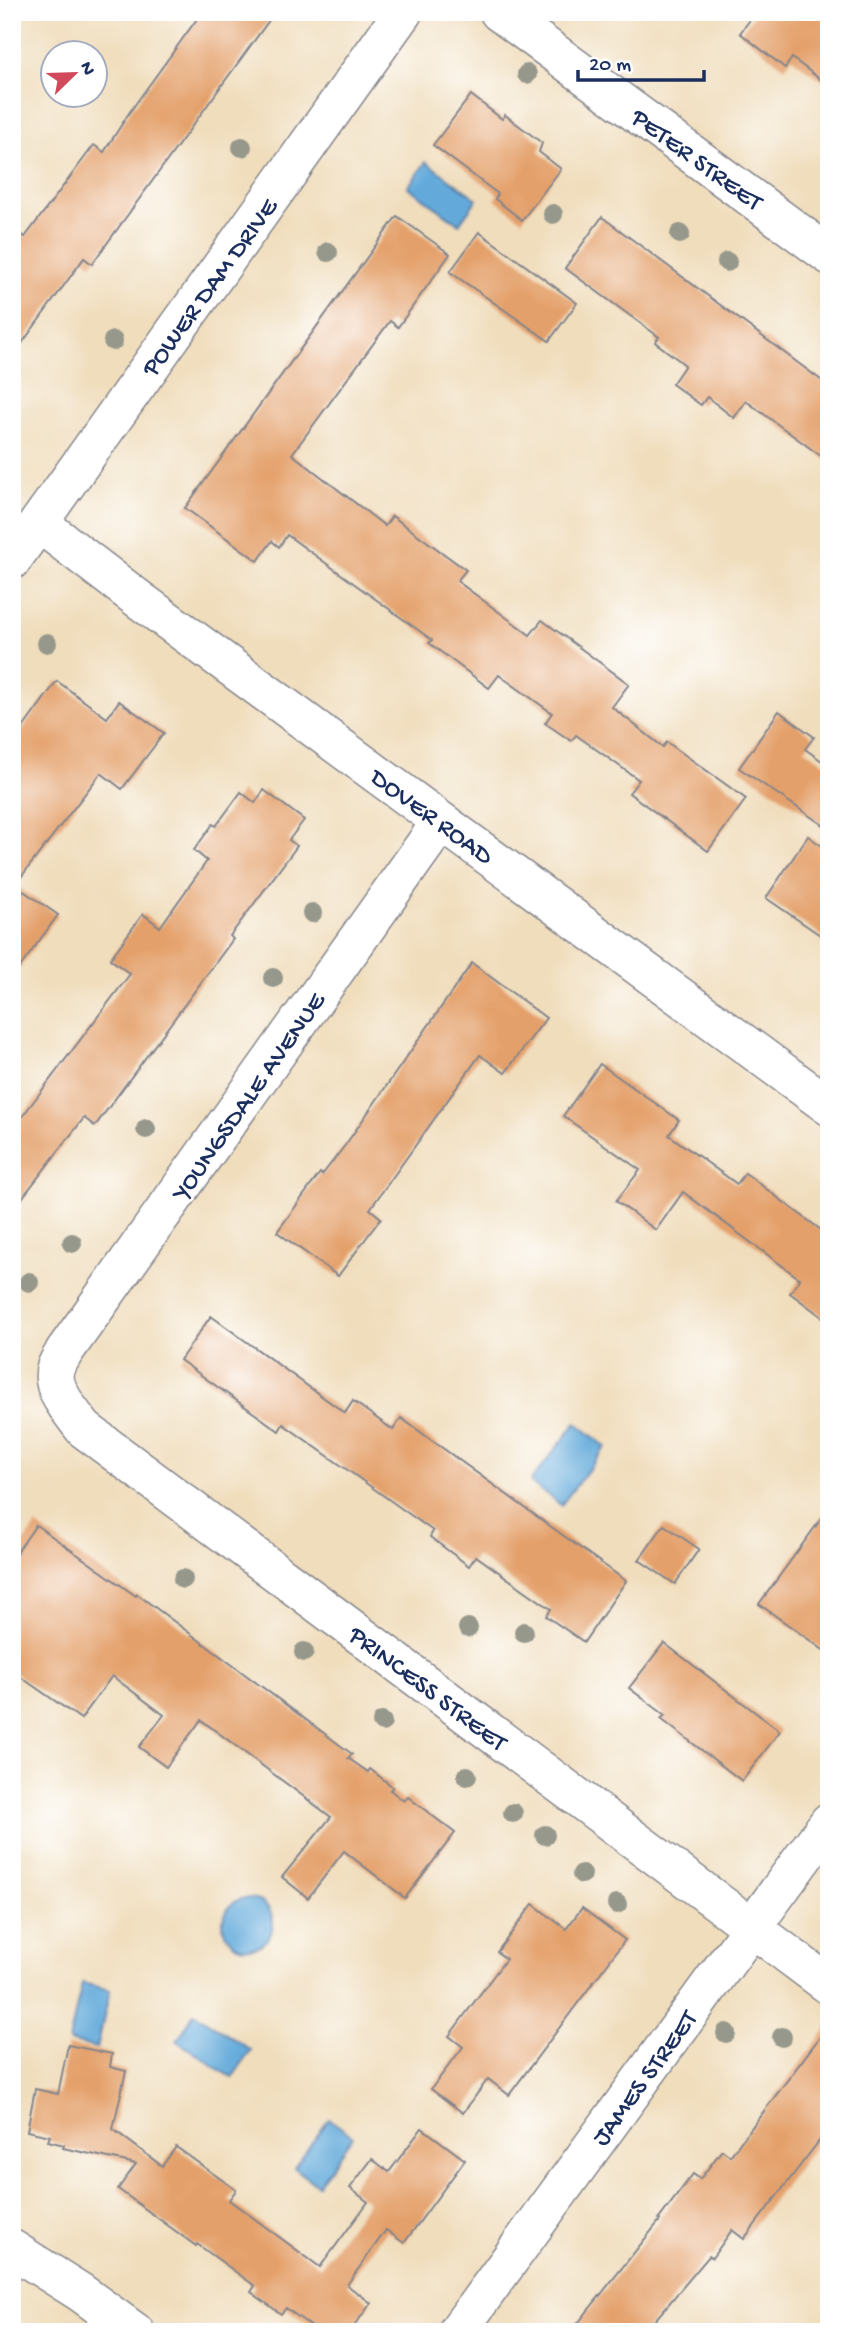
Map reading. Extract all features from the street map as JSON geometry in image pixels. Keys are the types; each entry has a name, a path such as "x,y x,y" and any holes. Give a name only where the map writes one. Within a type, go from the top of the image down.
{"street":[{"name":"POWER DAM DRIVE","path":"12,560 403,12"},
{"name":"PETER STREET","path":"499,12 829,255"},
{"name":"DOVER ROAD","path":"39,523 137,598 829,1106"},
{"name":"YOUNGSDALE AVENUE","path":"54,1370 64,1352 442,822"},
{"name":"PRINCESS STREET","path":"54,1370 58,1388 67,1406 84,1429 829,1985"},
{"name":"JAMES STREET","path":"457,2332 829,1822"},
{"path":"12,2249 80,2292 135,2332"}],"water":[{"path":"426,162 477,199 459,224 408,187"},
{"path":"576,1423 606,1447 561,1505 530,1482"},
{"path":"248,1898 266,1905 273,1923 266,1941 248,1948 230,1941 223,1923 230,1905"},
{"path":"82,1983 110,1990 97,2048 69,2041"},
{"path":"194,2013 251,2050 232,2078 177,2041"},
{"path":"329,2119 353,2136 318,2185 294,2168"}],"building":[{"path":"202,12 275,12 92,264 84,258 12,357 12,227 25,237 94,145 104,152"},
{"path":"756,12 816,12 829,22 829,86 792,58 785,68 740,33"},
{"path":"471,95 502,119 505,115 542,143 539,152 561,169 522,220 495,199 498,194 433,145"},
{"path":"397,216 450,254 398,327 390,321 292,454 385,526 392,516 466,570 457,581 530,635 542,620 629,684 612,707 663,747 667,742 746,799 708,851 629,793 639,780 576,735 571,741 545,723 552,713 499,675 489,688 429,643 432,640 287,535 279,547 272,541 258,561 185,508"},
{"path":"602,217 829,386 829,462 746,401 734,418 707,397 701,405 672,384 685,365 655,342 659,337 565,268"},
{"path":"479,232 577,303 549,341 450,272"},
{"path":"57,681 107,718 119,701 164,733 122,789 101,773 15,885 58,915 12,978 12,743"},
{"path":"779,711 814,737 805,749 829,766 829,829 739,768"},
{"path":"264,790 304,820 289,840 297,846 230,936 233,939 95,1126 84,1118 12,1211 12,1130 130,974 110,959 143,914 160,927 207,861 194,850 241,792 255,803"},
{"path":"808,836 829,851 829,941 766,898"},
{"path":"472,963 546,1018 505,1073 480,1055 370,1209 381,1218 338,1276 277,1232 320,1173 322,1175 346,1144"},
{"path":"600,1064 679,1120 669,1135 737,1184 745,1173 829,1236 829,1322 790,1293 800,1279 683,1192 656,1230 616,1201 640,1170 563,1116"},
{"path":"211,1316 345,1413 353,1401 393,1430 401,1418 626,1581 584,1642 546,1616 551,1609 476,1556 469,1566 430,1537 433,1531 283,1424 279,1431 180,1360"},
{"path":"829,1508 829,1654 759,1604"},
{"path":"36,1525 136,1596 137,1594 352,1754 348,1758 368,1772 370,1769 393,1787 390,1790 404,1801 408,1797 455,1833 405,1898 344,1851 308,1898 282,1877 331,1817 201,1720 166,1767 139,1747 164,1715 112,1676 81,1719 12,1671 12,1559"},
{"path":"664,1525 699,1549 675,1584 639,1560"},
{"path":"664,1643 780,1731 742,1781 661,1719 665,1715 629,1688"},
{"path":"533,1904 566,1929 582,1908 625,1940 509,2095 488,2079 463,2113 431,2089 463,2047 449,2036 506,1959 497,1952"},
{"path":"829,2025 829,2128 744,2239 732,2230 712,2258 709,2256 645,2332 571,2332 693,2174 700,2179 722,2150 730,2156"},
{"path":"68,2045 112,2054 110,2067 126,2071 113,2129 162,2166 176,2147 236,2190 229,2200 320,2267 368,2202 350,2188 372,2159 389,2172 422,2128 465,2160 404,2243 386,2230 347,2285 371,2303 350,2332 319,2332 286,2308 281,2314 251,2292 255,2286 118,2189 136,2164 63,2148 64,2145 48,2141 50,2136 27,2131 35,2089 58,2094"}]}
